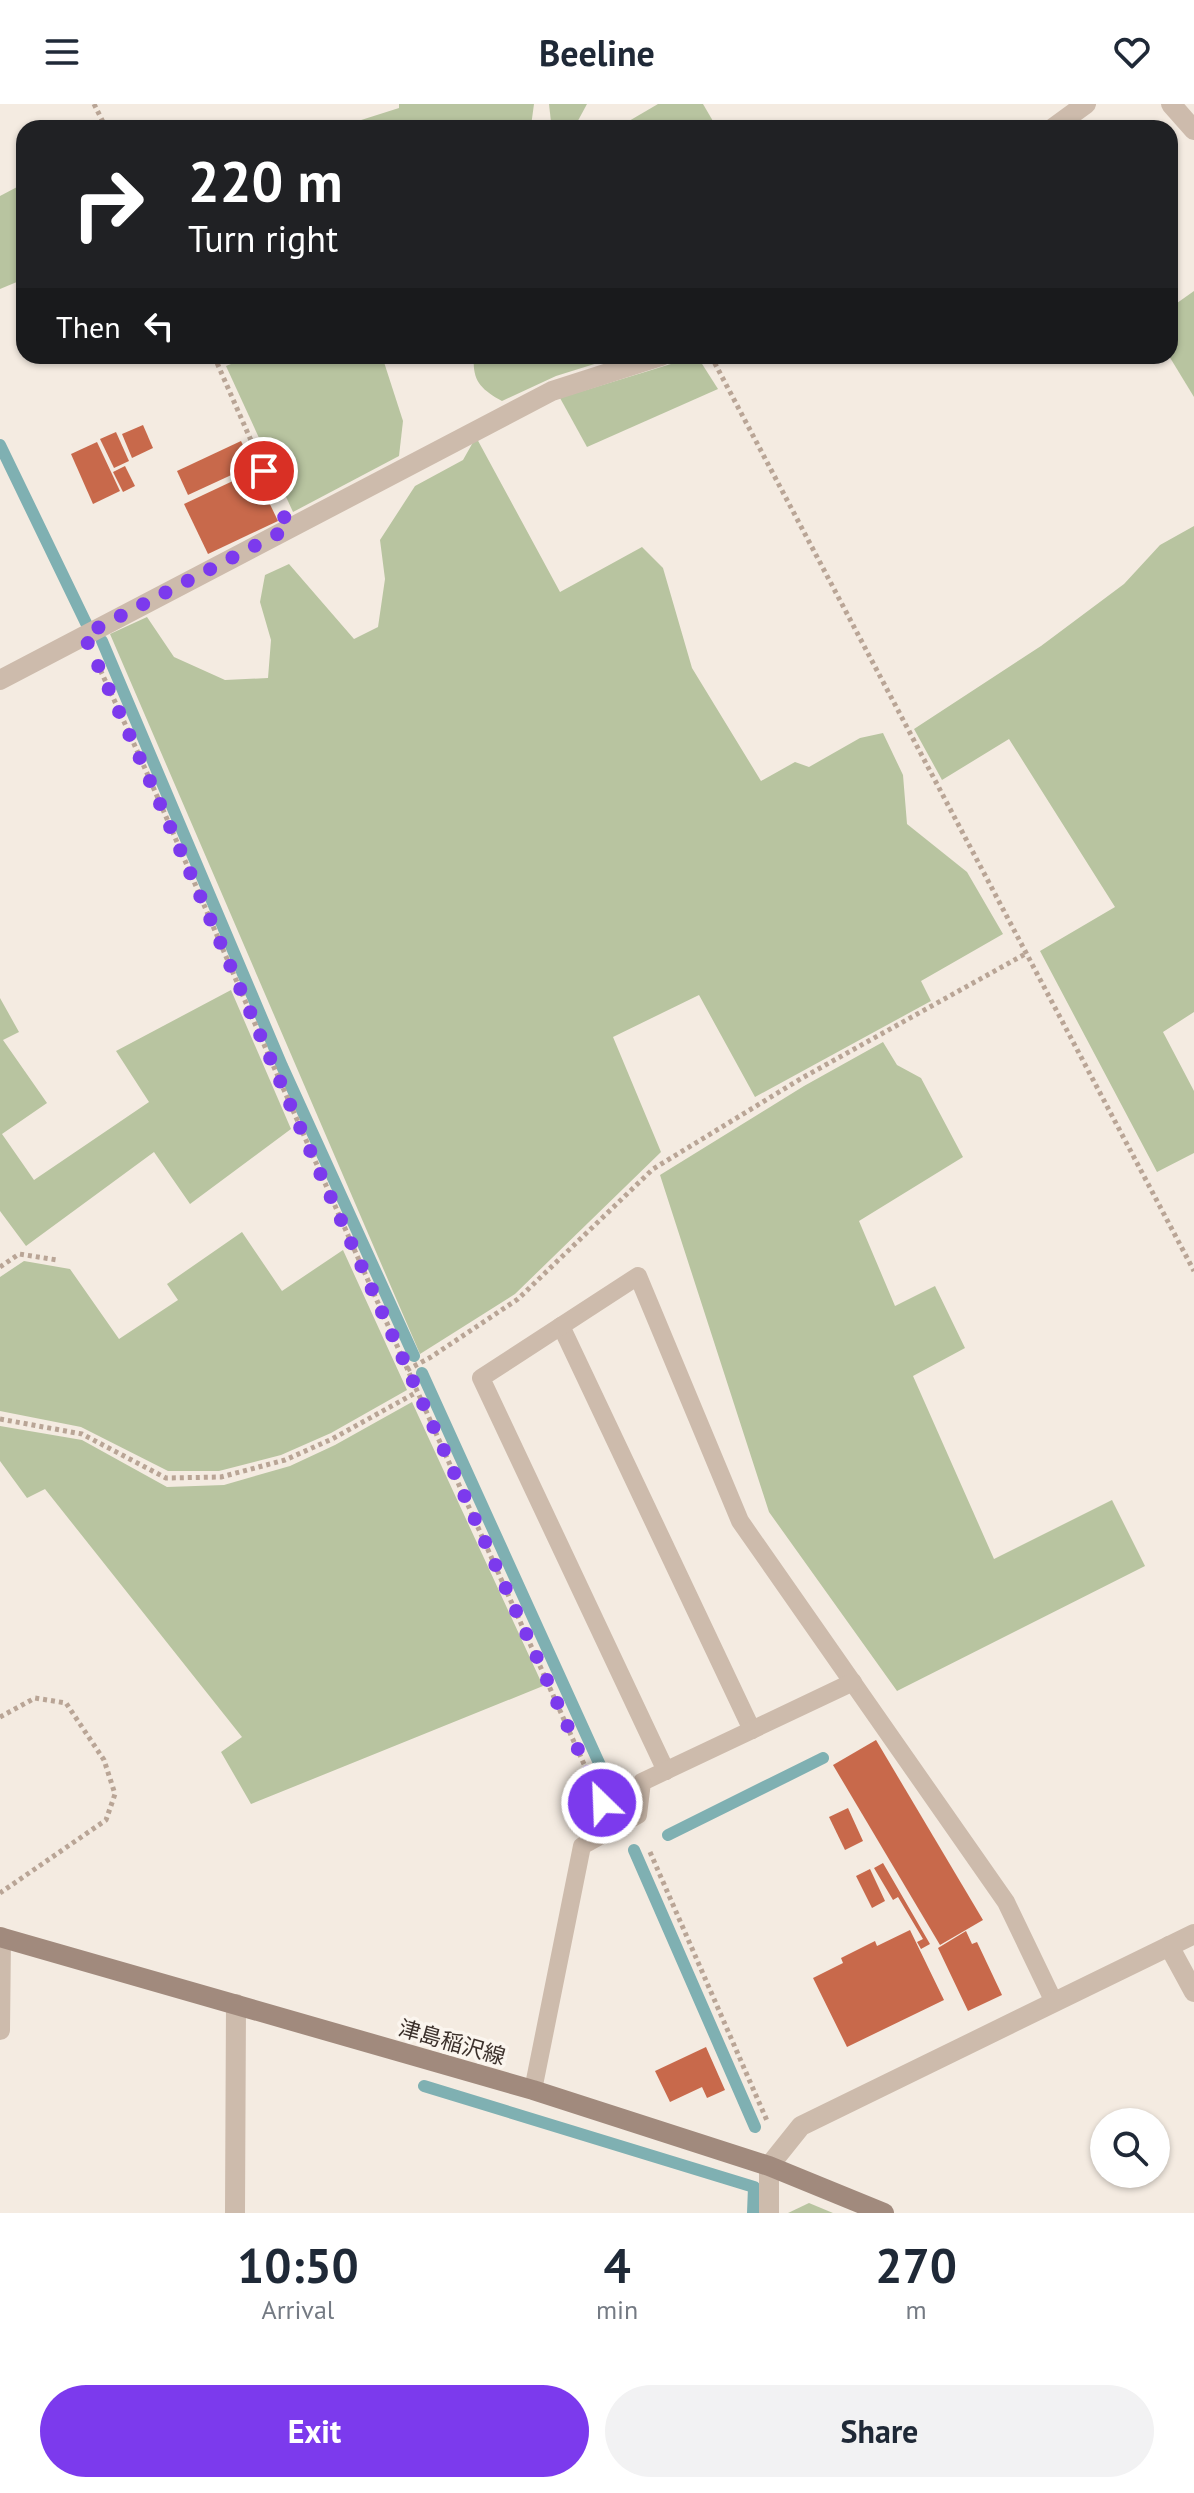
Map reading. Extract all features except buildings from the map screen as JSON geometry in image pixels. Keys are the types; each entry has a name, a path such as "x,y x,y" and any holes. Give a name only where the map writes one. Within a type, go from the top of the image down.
{"main road":[{"name":"津島稲沢線","path":"0,1937 533,2090 769,2166 884,2213"}],"street":[{"path":"1064,120 1086,104"},
{"path":"1171,104 1194,130"},
{"path":"0,680 552,391 636,364"},
{"path":"769,2213 769,2166 801,2126 1194,1934"},
{"path":"0,1937 0,2030"},
{"path":"1169,1946 1194,1992"},
{"path":"235,2213 236,2004"}],"lane":[{"path":"666,1771 481,1378 638,1276 740,1521 1006,1902 1054,2002"},
{"path":"561,1326 752,1730"},
{"path":"533,2090 582,1846 638,1815 642,1782 853,1682"}],"path":[{"path":"217,364 289,528"},
{"path":"715,364 1194,1271"},
{"path":"84,635 139,753 407,1370 602,1803"},
{"path":"407,1370 518,1299 653,1169 802,1078 1027,953"},
{"path":"0,1267 19,1254 57,1260"},
{"path":"0,1419 82,1434 166,1478 221,1477 297,1455 417,1392"},
{"path":"0,1717 35,1698 66,1703 104,1760 115,1794 106,1820 0,1893"},
{"path":"650,1852 769,2127 769,2166"}],"green space":[{"path":"399,104 534,104 532,120 361,120 399,108"},
{"path":"549,104 587,104 578,120 551,120"},
{"path":"658,104 703,104 712,120 631,120"},
{"path":"16,188 16,282 0,289 0,196"},
{"path":"1194,291 1194,397 1174,364 1178,364 1178,302"},
{"path":"385,364 403,421 399,456 293,512 226,366"},
{"path":"474,364 594,364 556,376 502,401 479,383"},
{"path":"671,364 702,364 718,389 587,447 560,398"},
{"path":"476,437 560,592 642,547 663,568 692,668 761,781 795,762 809,767 860,738 883,733 903,775 907,824 967,872 1003,934 921,981 931,1001 755,1097 699,995 613,1037 661,1152 515,1294 420,1354 110,634 147,617 174,657 225,680 268,678 271,640 260,602 265,575 289,564 354,639 378,627 385,579 380,540 415,486 463,460"},
{"path":"1194,526 1194,1012 1163,1032 1194,1091 1194,1153 1157,1172 1040,951 1115,907 1009,739 942,780 914,729 1041,646 1124,584 1160,545"},
{"path":"231,990 291,1129 190,1204 154,1152 26,1246 0,1211 0,998 19,1032 3,1040 47,1103 2,1134 34,1180 149,1102 116,1051"},
{"path":"883,1042 897,1065 921,1078 963,1157 859,1221 895,1306 935,1286 965,1348 913,1376 994,1559 1112,1500 1145,1566 897,1691 769,1512 660,1175 804,1086"},
{"path":"242,1232 282,1291 343,1250 407,1390 331,1433 281,1455 219,1471 168,1471 81,1427 0,1411 0,1277 24,1261 70,1269 119,1339 178,1300 167,1284"},
{"path":"412,1402 543,1686 251,1804 221,1752 242,1737 45,1489 27,1498 0,1461 0,1426 82,1440 167,1487 224,1485 290,1466"},
{"path":"809,2203 833,2213 788,2213"}],"waterway":[{"path":"0,445 86,623"},
{"path":"102,641 282,1066 414,1356"},
{"path":"422,1373 614,1796"},
{"path":"668,1835 823,1758"},
{"path":"634,1850 755,2127"},
{"path":"424,2086 754,2187 753,2213"}],"route":[{"path":"264,471 289,528 84,635 139,753 407,1370 602,1803"}]}
